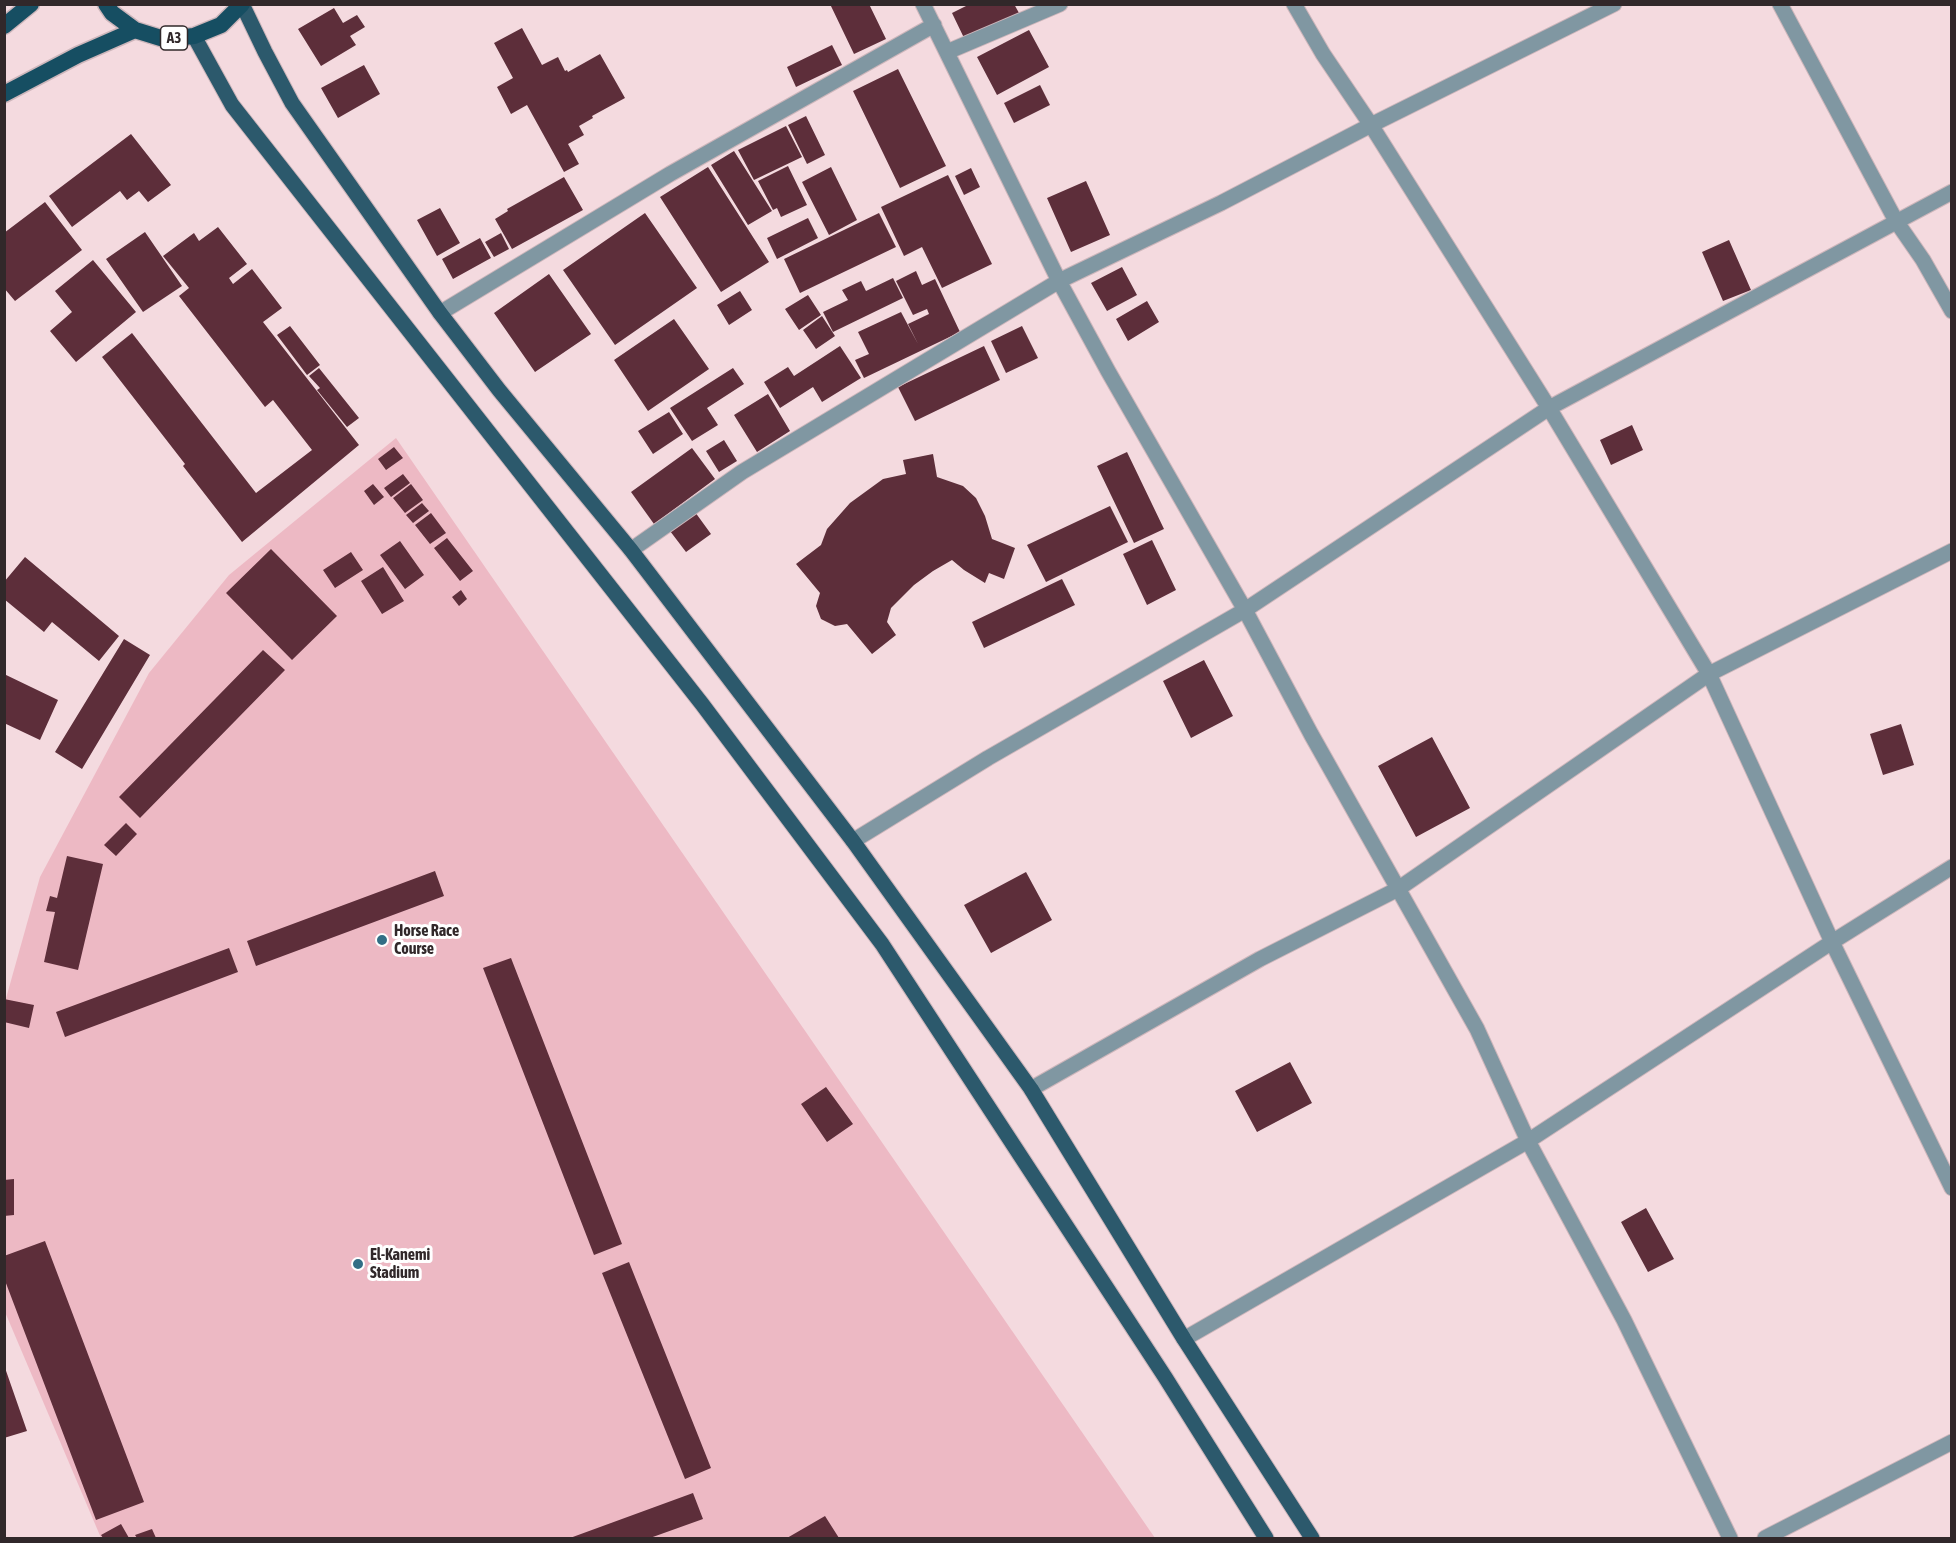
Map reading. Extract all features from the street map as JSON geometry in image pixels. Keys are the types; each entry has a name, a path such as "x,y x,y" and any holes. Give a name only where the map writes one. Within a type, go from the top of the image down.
{"highway":[{"path":"4,26 31,4"},
{"name":"A3","path":"106,4 112,13 135,30 164,39 194,36 221,25 242,4"},
{"path":"4,94 78,55 135,30"}],"main road":[{"path":"242,4 292,103 440,313 631,550 854,841 1031,1089 1184,1339 1312,1539"},
{"path":"194,36 232,105 702,704 882,944 1165,1377 1266,1539"}],"street":[{"path":"924,4 1059,281 1245,610 1311,735 1477,1029 1528,1141 1624,1320 1730,1539"},
{"path":"947,52 1060,4"},
{"path":"1294,4 1323,54 1371,125 1549,408 1709,674 1832,942 1952,1188"},
{"path":"631,550 742,472 1059,281 1221,203 1371,125 1614,4"},
{"path":"1780,4 1896,221 1923,260 1952,311"},
{"path":"440,313 670,174 934,25"},
{"path":"854,841 988,758 1245,610 1549,408 1952,192"},
{"path":"1031,1089 1260,959 1398,889 1709,674 1952,551"},
{"path":"1184,1339 1528,1141 1832,942 1952,867"},
{"path":"1765,1539 1952,1442"}],"shaded area":[{"name":"Horse Race Course","path":"396,438 1155,1538 101,1538 5,1312 5,1002 40,877 149,673 229,575"}],"building":[{"path":"830,4 869,4 886,39 854,54"},
{"path":"970,4 1014,4 1019,13 965,40 952,13"},
{"path":"334,8 343,23 357,15 365,27 350,36 356,45 321,66 298,29"},
{"path":"522,28 542,65 558,57 565,71 568,72 600,54 625,98 579,126 584,135 568,144 579,164 564,172 527,105 511,114 497,87 513,78 494,43"},
{"path":"1029,30 1049,67 997,95 977,57"},
{"path":"832,45 842,65 796,87 787,67"},
{"path":"364,65 380,94 338,118 321,88"},
{"path":"898,69 946,166 900,188 853,91"},
{"path":"1040,85 1050,105 1014,123 1004,103"},
{"path":"806,116 825,155 807,164 788,125"},
{"path":"786,126 802,157 754,180 738,150"},
{"path":"131,134 171,185 148,202 139,191 127,200 120,191 72,227 49,196"},
{"path":"734,151 772,211 748,225 711,165"},
{"path":"788,166 807,205 781,217 777,208 773,210 758,181"},
{"path":"708,167 769,262 721,292 660,197"},
{"path":"831,167 857,220 829,235 802,182"},
{"path":"971,168 980,187 964,195 955,176"},
{"path":"948,175 992,264 942,288 922,247 904,256 881,207"},
{"path":"564,177 583,210 512,249 495,219 508,211 507,209"},
{"path":"1086,181 1110,235 1071,252 1047,198"},
{"path":"45,202 82,250 15,301 4,288 4,233"},
{"path":"440,208 460,243 437,256 417,220"},
{"path":"645,213 697,288 615,345 563,270"},
{"path":"879,213 896,247 800,293 784,259"},
{"path":"808,218 818,238 777,259 767,238"},
{"path":"218,227 247,264 229,278 233,284 252,269 282,308 263,322 359,445 242,542 102,357 132,333 256,493 312,450 273,400 265,407 179,296 189,288 163,256 194,233 199,241"},
{"path":"145,232 182,286 143,312 106,259"},
{"path":"501,233 509,249 494,257 485,242"},
{"path":"480,238 491,258 453,279 442,259"},
{"path":"1729,240 1751,290 1723,301 1702,252"},
{"path":"93,260 136,312 76,362 50,331 72,312 55,291"},
{"path":"1122,267 1137,295 1107,311 1091,283"},
{"path":"916,271 922,285 935,279 960,332 864,378 855,360 869,354 858,332 901,312 918,344 908,324 929,314 927,309 913,315 896,281"},
{"path":"549,274 591,334 535,372 494,313"},
{"path":"893,278 903,298 833,332 823,312 848,300 842,290 861,281 866,291"},
{"path":"740,291 752,310 729,325 717,305"},
{"path":"808,295 821,315 799,330 785,309"},
{"path":"1147,301 1159,322 1128,341 1116,319"},
{"path":"822,316 835,336 816,349 803,330"},
{"path":"674,319 709,369 648,411 614,360"},
{"path":"290,326 320,365 307,375 277,335"},
{"path":"1022,326 1038,358 1006,373 991,341"},
{"path":"840,346 861,378 822,402 813,387 780,408 764,382 788,367 794,376"},
{"path":"984,346 1000,380 915,421 898,387"},
{"path":"319,368 359,418 347,427 317,390 320,388 309,376"},
{"path":"733,368 744,384 707,408 718,425 692,441 670,408"},
{"path":"768,394 790,431 757,452 734,415"},
{"path":"669,412 683,434 653,454 638,431"},
{"path":"1632,425 1643,450 1611,465 1600,440"},
{"path":"724,440 737,461 719,472 706,451"},
{"path":"394,447 403,458 386,470 378,459"},
{"path":"692,448 715,479 654,524 631,492"},
{"path":"1127,452 1164,529 1134,543 1097,466"},
{"path":"933,454 937,477 963,486 976,498 985,516 992,539 1015,548 1004,579 989,573 985,583 952,560 914,585 891,608 887,622 896,635 872,654 847,624 835,626 821,619 816,606 820,593 796,564 821,545 827,529 850,503 883,479 906,474 903,460"},
{"path":"403,474 410,483 391,497 384,488"},
{"path":"373,484 384,497 374,505 364,491"},
{"path":"411,484 423,500 405,513 393,498"},
{"path":"422,503 429,511 413,523 406,515"},
{"path":"1110,506 1128,542 1046,582 1027,545"},
{"path":"695,512 711,534 686,552 670,531"},
{"path":"431,513 446,533 430,544 415,525"},
{"path":"447,538 473,571 460,581 434,548"},
{"path":"1152,540 1176,590 1147,605 1123,554"},
{"path":"400,541 424,575 405,589 380,555"},
{"path":"271,549 337,616 292,660 226,593"},
{"path":"351,552 363,570 335,588 323,570"},
{"path":"25,557 119,636 99,661 52,622 44,632 4,599 4,582"},
{"path":"383,567 404,601 382,614 361,581"},
{"path":"1062,579 1075,605 984,648 972,622"},
{"path":"461,590 467,599 459,606 452,597"},
{"path":"124,639 150,655 82,769 55,752"},
{"path":"263,650 285,670 140,818 119,797"},
{"path":"1204,660 1233,716 1191,738 1163,681"},
{"path":"4,674 58,700 40,740 4,723"},
{"path":"1901,724 1914,765 1883,775 1870,734"},
{"path":"1432,737 1470,808 1416,837 1378,766"},
{"path":"126,823 137,834 116,856 104,845"},
{"path":"67,856 103,864 78,970 44,962 55,912 46,911 50,896 57,898"},
{"path":"435,871 444,896 256,966 247,941"},
{"path":"1026,872 1052,920 991,953 964,905"},
{"path":"229,948 238,972 65,1037 56,1012"},
{"path":"511,958 622,1244 594,1255 483,968"},
{"path":"4,999 34,1005 29,1028 4,1022"},
{"path":"1290,1062 1312,1103 1257,1132 1235,1091"},
{"path":"826,1087 853,1124 827,1142 801,1104"},
{"path":"14,1179 14,1215 4,1216 4,1180"},
{"path":"1646,1208 1674,1259 1648,1272 1621,1222"},
{"path":"45,1241 144,1502 96,1520 4,1278 4,1256"},
{"path":"629,1262 711,1468 685,1479 602,1273"},
{"path":"4,1365 27,1431 4,1438"},
{"path":"693,1493 703,1519 650,1538 570,1538"},
{"path":"825,1516 839,1538 787,1538"},
{"path":"121,1524 129,1538 103,1538 101,1535"},
{"path":"152,1529 156,1538 137,1538 135,1535"}],"place":[{"name":"Horse Race Course","path":"382,940"},
{"name":"El-Kanemi Stadium","path":"358,1264"}]}
